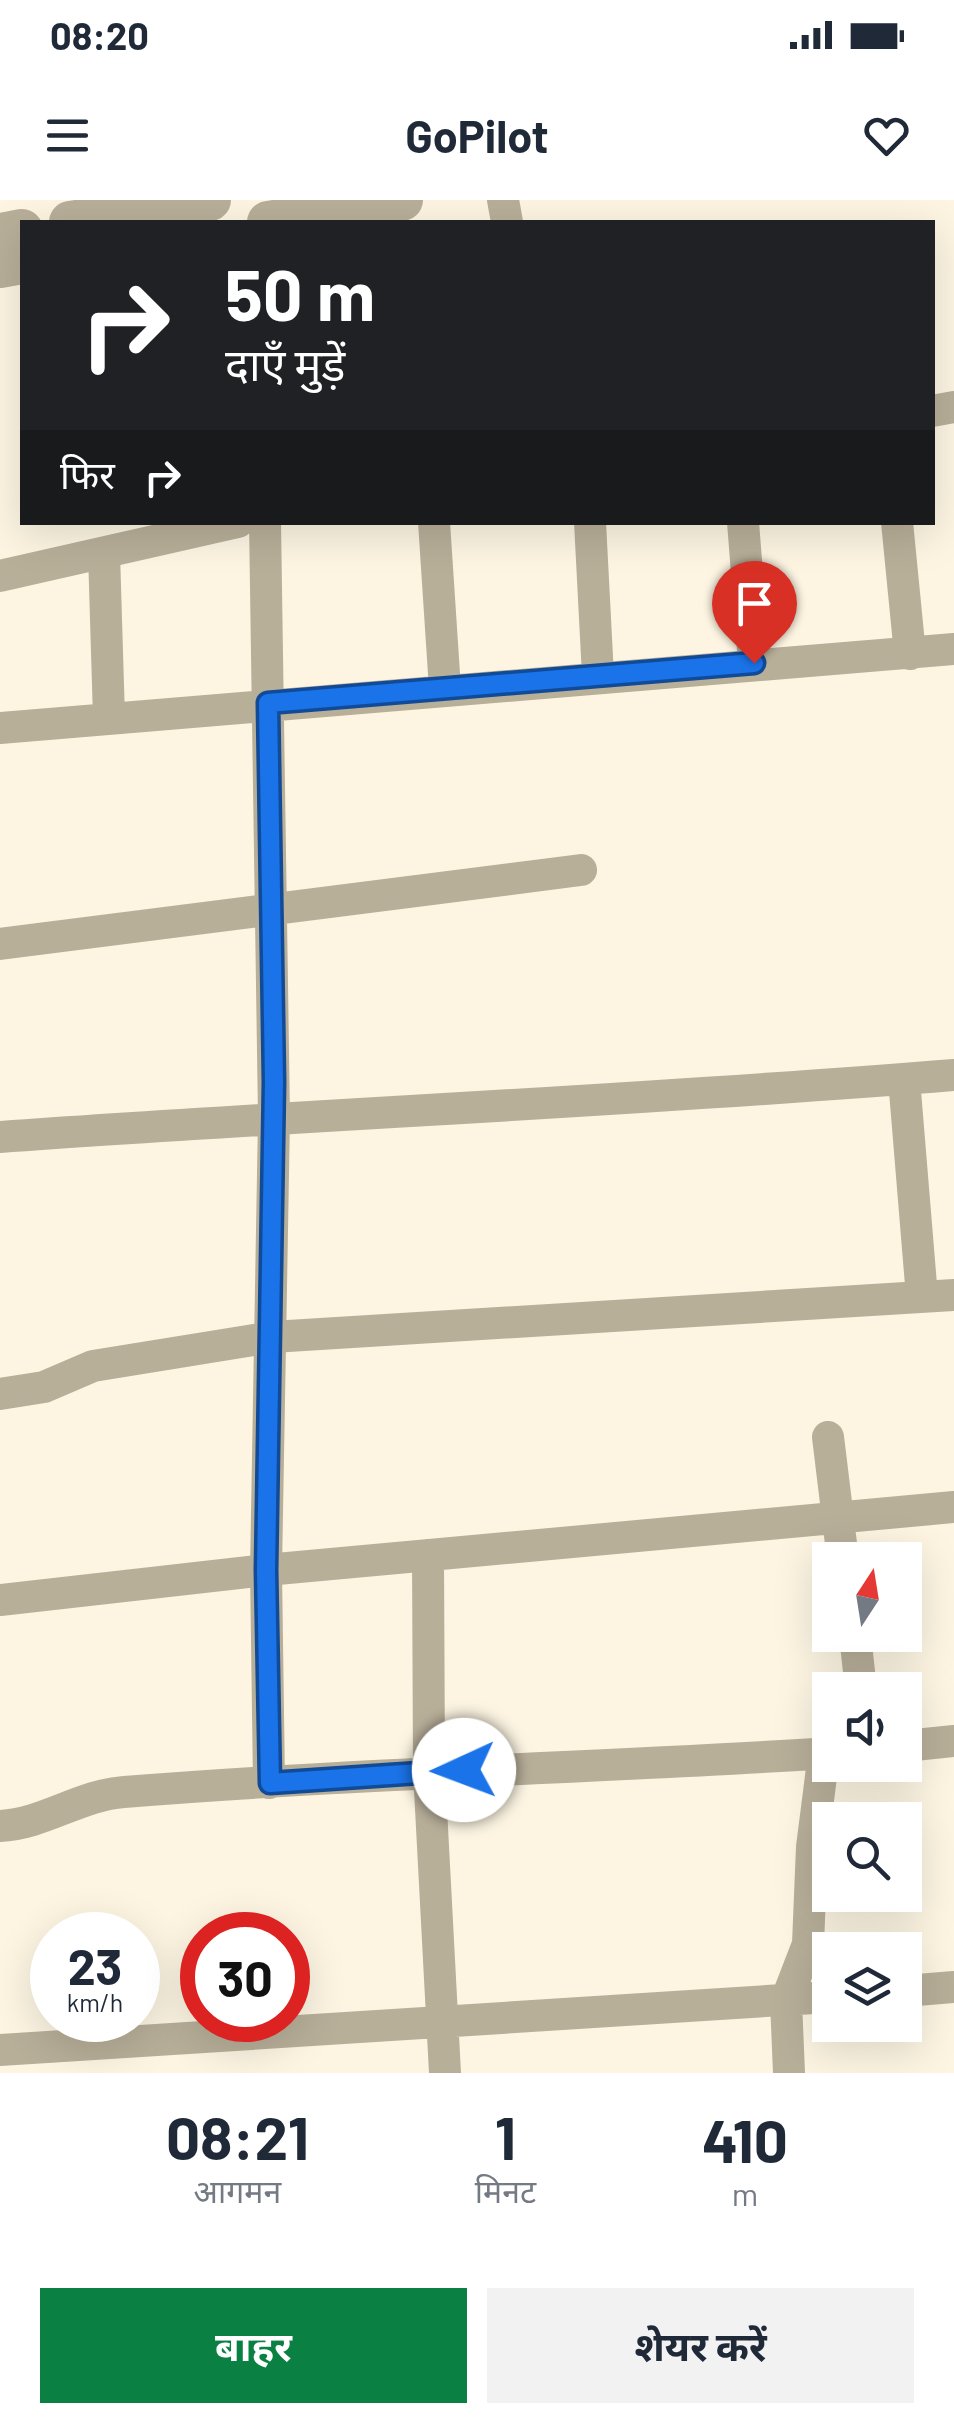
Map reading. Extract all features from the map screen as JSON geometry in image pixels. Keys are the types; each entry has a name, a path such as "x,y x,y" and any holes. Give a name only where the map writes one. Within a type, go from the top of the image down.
{"street":[{"path":"83,220 210,200"},
{"path":"280,220 402,200"},
{"path":"0,576 225,525"},
{"path":"265,525 274,1117 266,1570 270,1783"},
{"path":"434,525 444,689"},
{"path":"590,525 598,676"},
{"path":"743,525 754,663"},
{"path":"897,525 910,654"},
{"path":"104,553 109,718"},
{"path":"0,728 754,663 954,650"},
{"path":"0,944 272,906 581,870"},
{"path":"0,1137 274,1117 679,1098 954,1075"},
{"path":"0,1394 44,1387 93,1366 272,1337 938,1296 904,1079"},
{"path":"828,1436 839,1542"},
{"path":"0,1600 266,1570 954,1507"},
{"path":"428,1555 430,1771 445,2073"},
{"path":"922,1744 954,1740"},
{"path":"0,1826 23,1824 117,1792 430,1771 812,1754"},
{"path":"790,2073 786,2001 808,1944 812,1847 822,1782"},
{"path":"922,1989 954,1986"},
{"path":"0,2050 812,1999"}],"route":[{"path":"464,1770 270,1783 266,1570 274,1082 268,703 754,663"}]}
